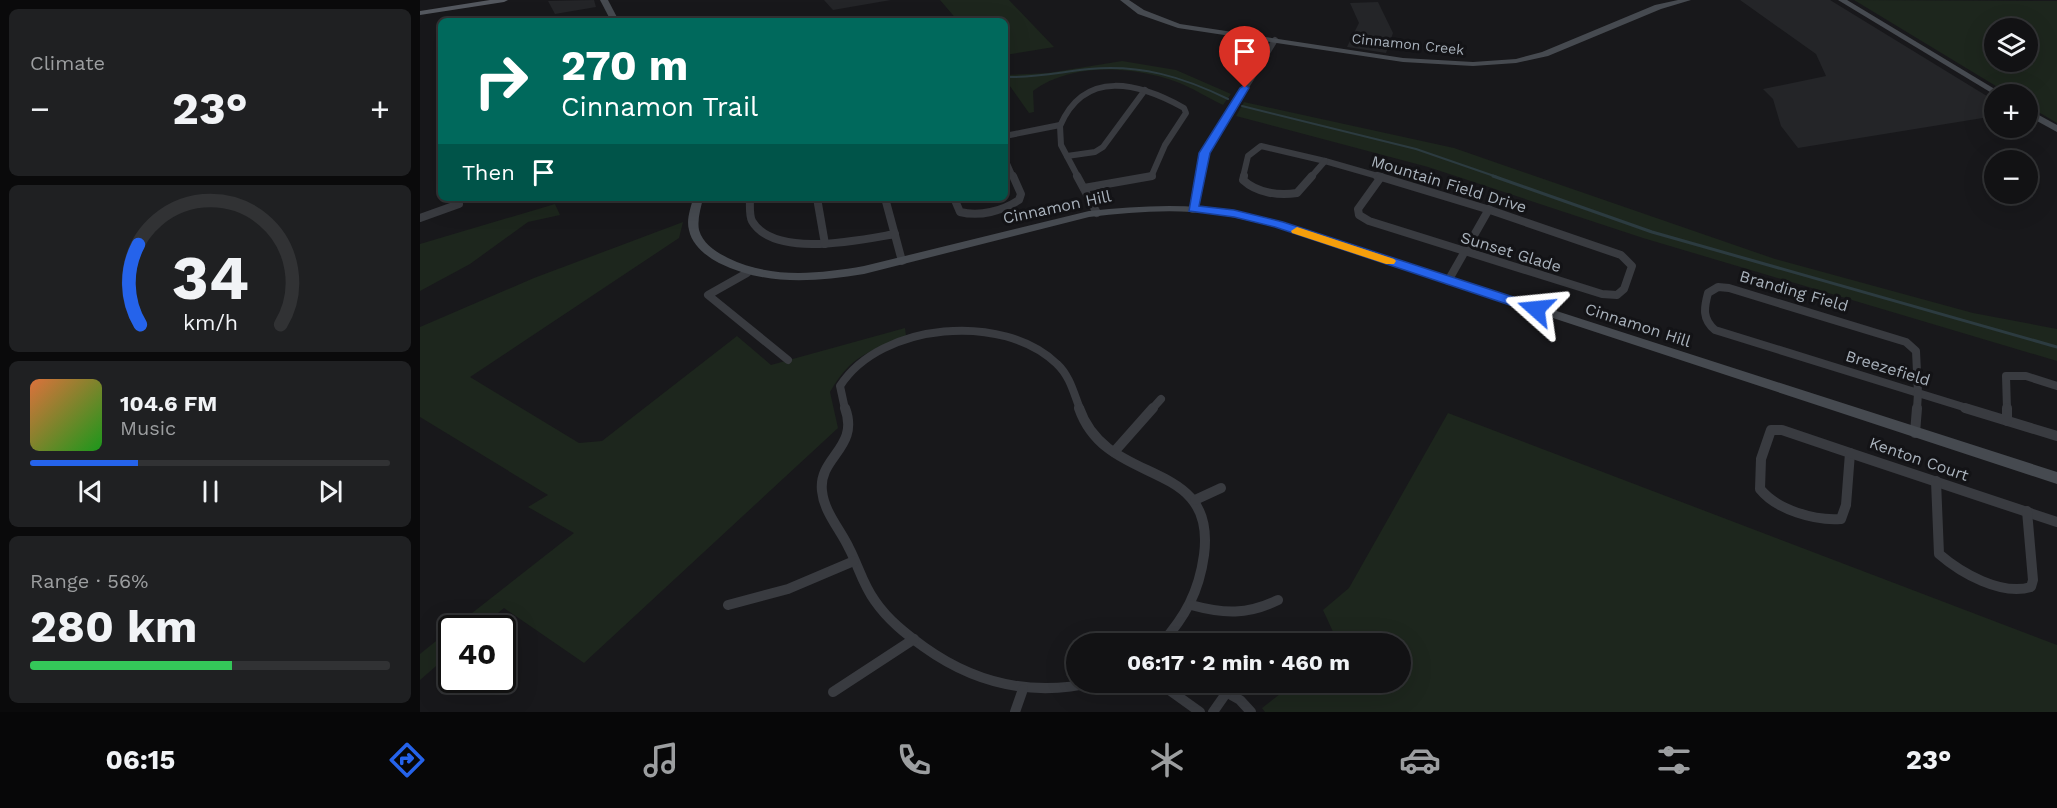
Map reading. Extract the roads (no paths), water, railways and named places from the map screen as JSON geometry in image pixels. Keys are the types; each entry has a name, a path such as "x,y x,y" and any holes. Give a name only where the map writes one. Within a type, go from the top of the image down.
{"main road":[{"path":"420,14 504,0"}],"street":[{"path":"604,0 613,18"},
{"name":"Cinnamon Creek","path":"1124,0 1161,18 1189,26 1432,63 1493,63 1545,54 1658,7 1687,0"},
{"name":"Cinnamon Creek","path":"1136,0 1161,18"},
{"path":"1847,1 1984,85"},
{"path":"1193,208 1205,153 1275,40"},
{"path":"1084,188 1146,180 1155,174 1165,145 1186,110 1166,98 1145,90 1118,87 1092,88 1060,125 1059,139 1067,156 1097,213"},
{"path":"1067,156 1095,152 1103,147 1145,90"},
{"path":"2038,118 2057,129"},
{"path":"1008,135 1060,125"},
{"name":"Mountain Field Drive","path":"1267,191 1247,186 1243,180 1249,153 1258,146 1269,146 1382,176 1489,209 1628,259"},
{"path":"1267,191 1286,195 1297,194 1325,161"},
{"path":"955,201 957,208 964,214 993,210 1014,203 1021,197 1008,166"},
{"name":"Sunset Glade","path":"1382,176 1358,209 1359,215 1369,221 1608,295 1617,295 1624,289 1632,266 1628,259"},
{"path":"697,201 693,221 699,242 716,257 747,273"},
{"path":"750,201 752,221 767,235 789,243 825,244 895,234"},
{"path":"818,201 825,244"},
{"path":"886,201 902,261"},
{"path":"420,218 459,204"},
{"name":"Cinnamon Hill","path":"747,273 790,277 826,276 902,261 1097,213 1148,208 1193,208 1234,214 1279,225 2057,478"},
{"path":"1448,280 1489,209"},
{"path":"747,273 708,295 788,360"},
{"name":"Branding Field","path":"1711,327 1703,315 1708,292 1718,287 1726,287 1892,336 1907,343 1916,351 1916,393"},
{"name":"Breezefield","path":"1711,327 2057,436"},
{"path":"1066,689 1023,688 993,684 978,679 940,660 890,620 878,606 829,514 822,494 823,478 849,430 850,418 840,398 840,386 862,362 893,345 925,334 953,330 1002,336 1046,356 1065,374 1088,430 1132,465 1168,480 1195,500 1203,515 1207,534 1191,605 1169,633"},
{"path":"2007,421 2004,378 2014,374 2057,386"},
{"path":"1915,433 1916,393"},
{"path":"1114,452 1161,399"},
{"name":"Kenton Court","path":"1850,451 1845,515 1841,519 1826,521 1801,512 1771,500 1761,489 1759,481 1765,442 1771,430 1782,430 1850,451 2057,522"},
{"path":"1936,481 1939,554 1956,568 2014,590 2031,587 2027,511"},
{"path":"1195,500 1221,488"},
{"path":"728,605 788,589 854,561"},
{"path":"1191,605 1221,614 1239,615 1278,600"},
{"path":"833,692 914,639"},
{"path":"1014,712 1023,688"},
{"path":"1173,693 1200,712"},
{"path":"1213,712 1226,693"},
{"path":"1228,693 1251,712"}],"waterway":[{"path":"1008,77 1037,76 1089,69 1126,68 1178,79 1228,99"},
{"path":"1242,106 1416,149 1497,177"},
{"path":"1493,176 1652,232 2057,347"}]}
